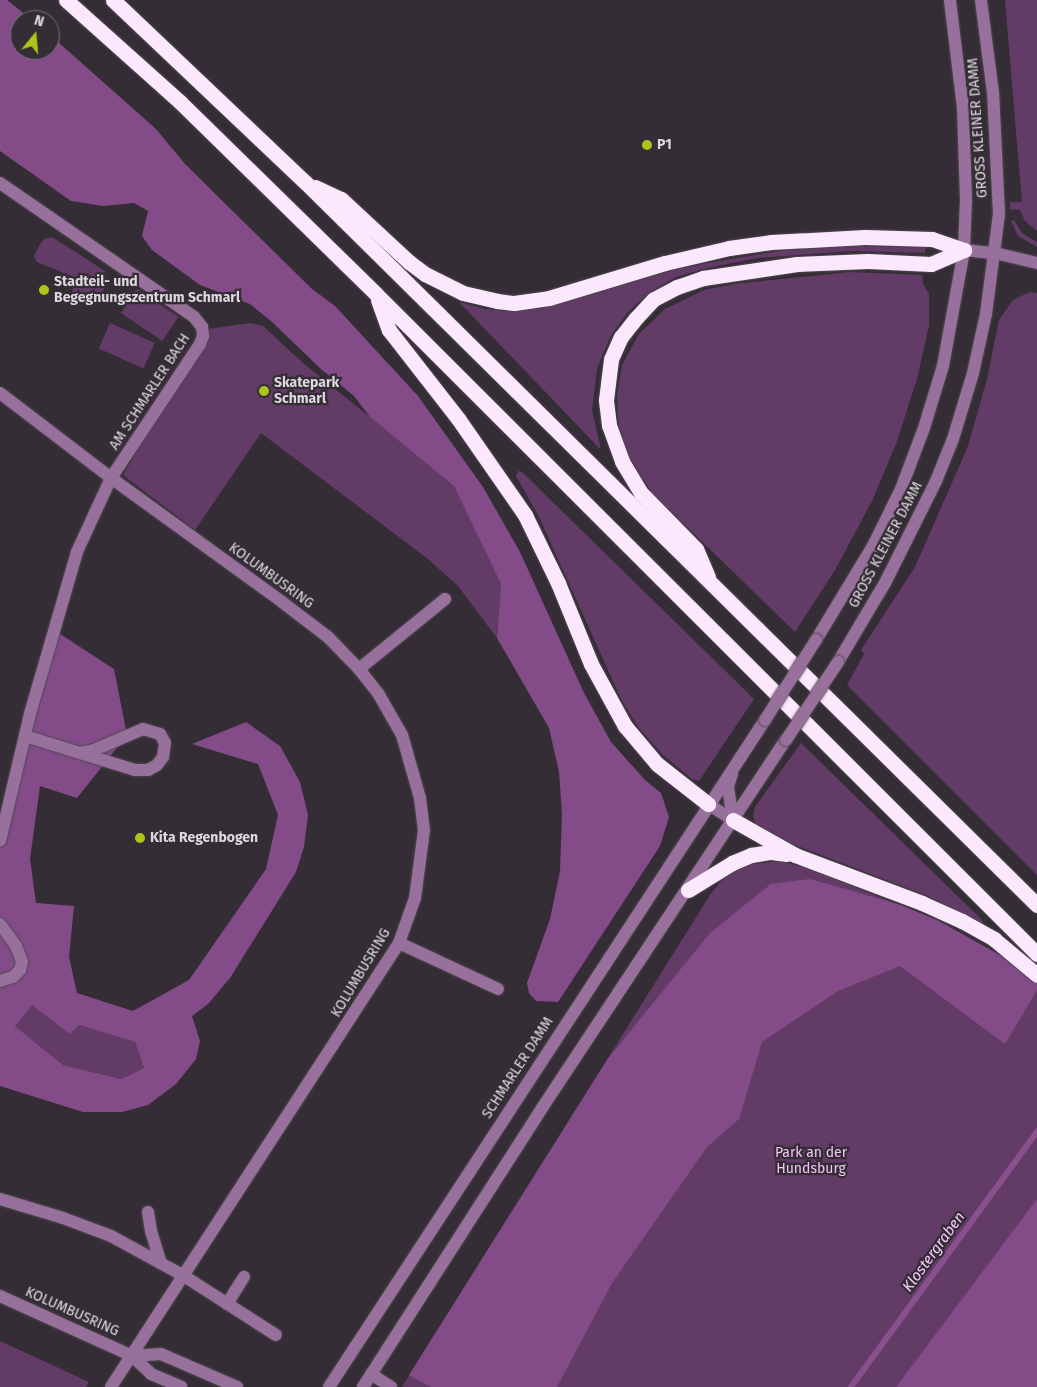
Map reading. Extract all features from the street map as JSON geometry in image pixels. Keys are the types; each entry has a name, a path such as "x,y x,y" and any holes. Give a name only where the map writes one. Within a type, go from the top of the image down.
{"highway":[{"path":"66,0 180,102 376,294 1037,954"},
{"path":"113,0 305,182 1037,905"},
{"path":"305,182 341,199 409,262 425,274 463,293 497,301 514,302 549,298 665,263 729,248 771,242 865,237 932,239 964,250"},
{"path":"711,585 696,549 641,494 622,461 609,425 606,400 611,359 621,337 654,299 678,287 703,278 797,264 868,261 931,264 964,250"},
{"path":"376,294 390,330 460,420 525,515 558,583 591,664 625,726 657,764 708,804"},
{"path":"733,820 795,855 922,903 962,921 994,939 1037,975"},
{"path":"688,890 732,863 751,855 771,852 795,855"}],"street":[{"name":"GROSS KLEINER DAMM","path":"734,765 765,720 874,546 902,489 924,428 943,366 964,250 966,200 963,108 950,0"},
{"name":"GROSS KLEINER DAMM","path":"733,820 838,662 912,533 953,439 973,374 984,323 1000,214 993,93 981,0"},
{"name":"AM SCHMARLER BACH","path":"0,183 194,317 202,327 203,336 200,344 111,478"},
{"path":"964,250 995,253 1037,263"},
{"name":"KOLUMBUSRING","path":"0,393 111,478 328,637 359,669 378,693 402,735 420,798 424,830 421,862 415,898 399,943 132,1356"},
{"path":"0,841 25,736 77,552 111,478"},
{"path":"359,669 445,599"},
{"path":"25,736 80,753 135,770 152,768 159,762 165,752 165,744 160,734 142,729 94,750 80,753"},
{"path":"363,1387 542,1108 733,820 728,786 734,765"},
{"name":"SCHMARLER DAMM","path":"329,1387 734,765"},
{"path":"708,804 733,820"},
{"path":"0,924 16,946 22,962 20,970 13,977 0,981"},
{"path":"399,943 498,989"},
{"path":"0,1199 63,1218 111,1236 184,1276 276,1335"},
{"path":"148,1212 151,1231 161,1264"},
{"path":"227,1304 244,1277"},
{"name":"KOLUMBUSRING","path":"0,1296 132,1356 151,1374 180,1387"},
{"name":"KOLUMBUSRING","path":"132,1356 162,1354 237,1387"},
{"path":"111,1387 132,1356"},
{"path":"371,1374 391,1387"}],"green space":[{"path":"1005,0 1037,0 1037,231 1025,221 1020,210 1010,209 1010,202 1022,202"},
{"path":"1014,220 1022,233 1037,242 1037,247 1018,236 1011,221"},
{"path":"52,237 105,271 107,280 102,294 96,301 85,301 71,296 76,278 37,262 34,256 39,246 44,239"},
{"path":"860,246 925,247 925,253 851,251 758,258 707,268 676,277 650,292 628,312 610,337 597,369 592,410 601,450 459,302 485,309 511,311 542,308 674,270 707,263 785,250"},
{"path":"850,272 922,275 923,284 929,294 929,325 917,379 896,444 872,501 835,570 795,632 652,493 628,456 619,427 617,397 622,365 639,334 665,309 704,290 734,284"},
{"path":"137,289 178,317 162,341 121,313"},
{"path":"1030,292 1037,293 1037,875 847,685 864,654 861,650 915,567 968,446 987,379 999,320 1013,300"},
{"path":"110,323 155,343 143,369 99,349"},
{"path":"250,323 263,326 303,363 454,485 501,584 497,638 458,586 428,559 261,433 195,530 123,475 208,329"},
{"path":"518,471 522,472 754,699 699,781 692,779 663,755 639,728 622,701 539,517 516,476"},
{"path":"801,743 984,924 928,896 790,843 755,823 753,815 755,807"},
{"name":"Park an der Hundsburg","path":"782,861 818,872 939,921 1005,958 1037,983 1037,1387 402,1387 710,895 721,881 735,871 751,864"},
{"path":"32,1004 70,1033 79,1025 135,1042 144,1068 121,1079 63,1065 15,1026"},
{"path":"0,1341 89,1382 86,1387 0,1387"}],"shaded area":[{"path":"0,0 7,0 20,10 10,10 10,60 60,60 60,44 156,129 185,164 312,289 335,306 418,396 483,487 520,552 584,693 611,742 645,780 661,793 669,817 660,846 558,1002 536,1001 529,993 527,983 550,919 560,871 562,814 559,772 549,728 497,638 501,584 454,486 370,417 354,396 321,369 272,322 250,304 200,285 152,250 142,236 148,211 134,203 103,206 71,201 0,151"},
{"path":"54,630 114,669 127,735 77,798 40,786 30,859 36,903 74,906 69,957 77,993 133,1011 189,980 266,869 278,815 258,764 192,744 246,722 280,746 300,782 308,815 304,847 296,872 230,978 208,1004 192,1016 200,1041 196,1059 176,1084 148,1105 122,1112 83,1112 0,1086 0,841","holes":["32,1005 70,1034 79,1025 135,1042 144,1068 121,1079 63,1065 15,1026"]},
{"path":"810,879 901,905 939,921 1005,958 1037,983 1037,990 1005,1044 900,966 838,991 762,1042 739,1119 707,1147 612,1283 557,1387 431,1387 409,1375 607,1060 710,933 771,884"},
{"path":"1037,1199 1037,1387 896,1387"}],"waterway":[{"name":"Klostergraben","path":"851,1387 1037,1132"}],"place":[{"name":"P1","path":"647,145"},
{"name":"Stadteil- und Begegnungszentrum Schmarl","path":"44,290"},
{"name":"Skatepark Schmarl","path":"264,391"},
{"name":"Kita Regenbogen","path":"140,838"}]}
